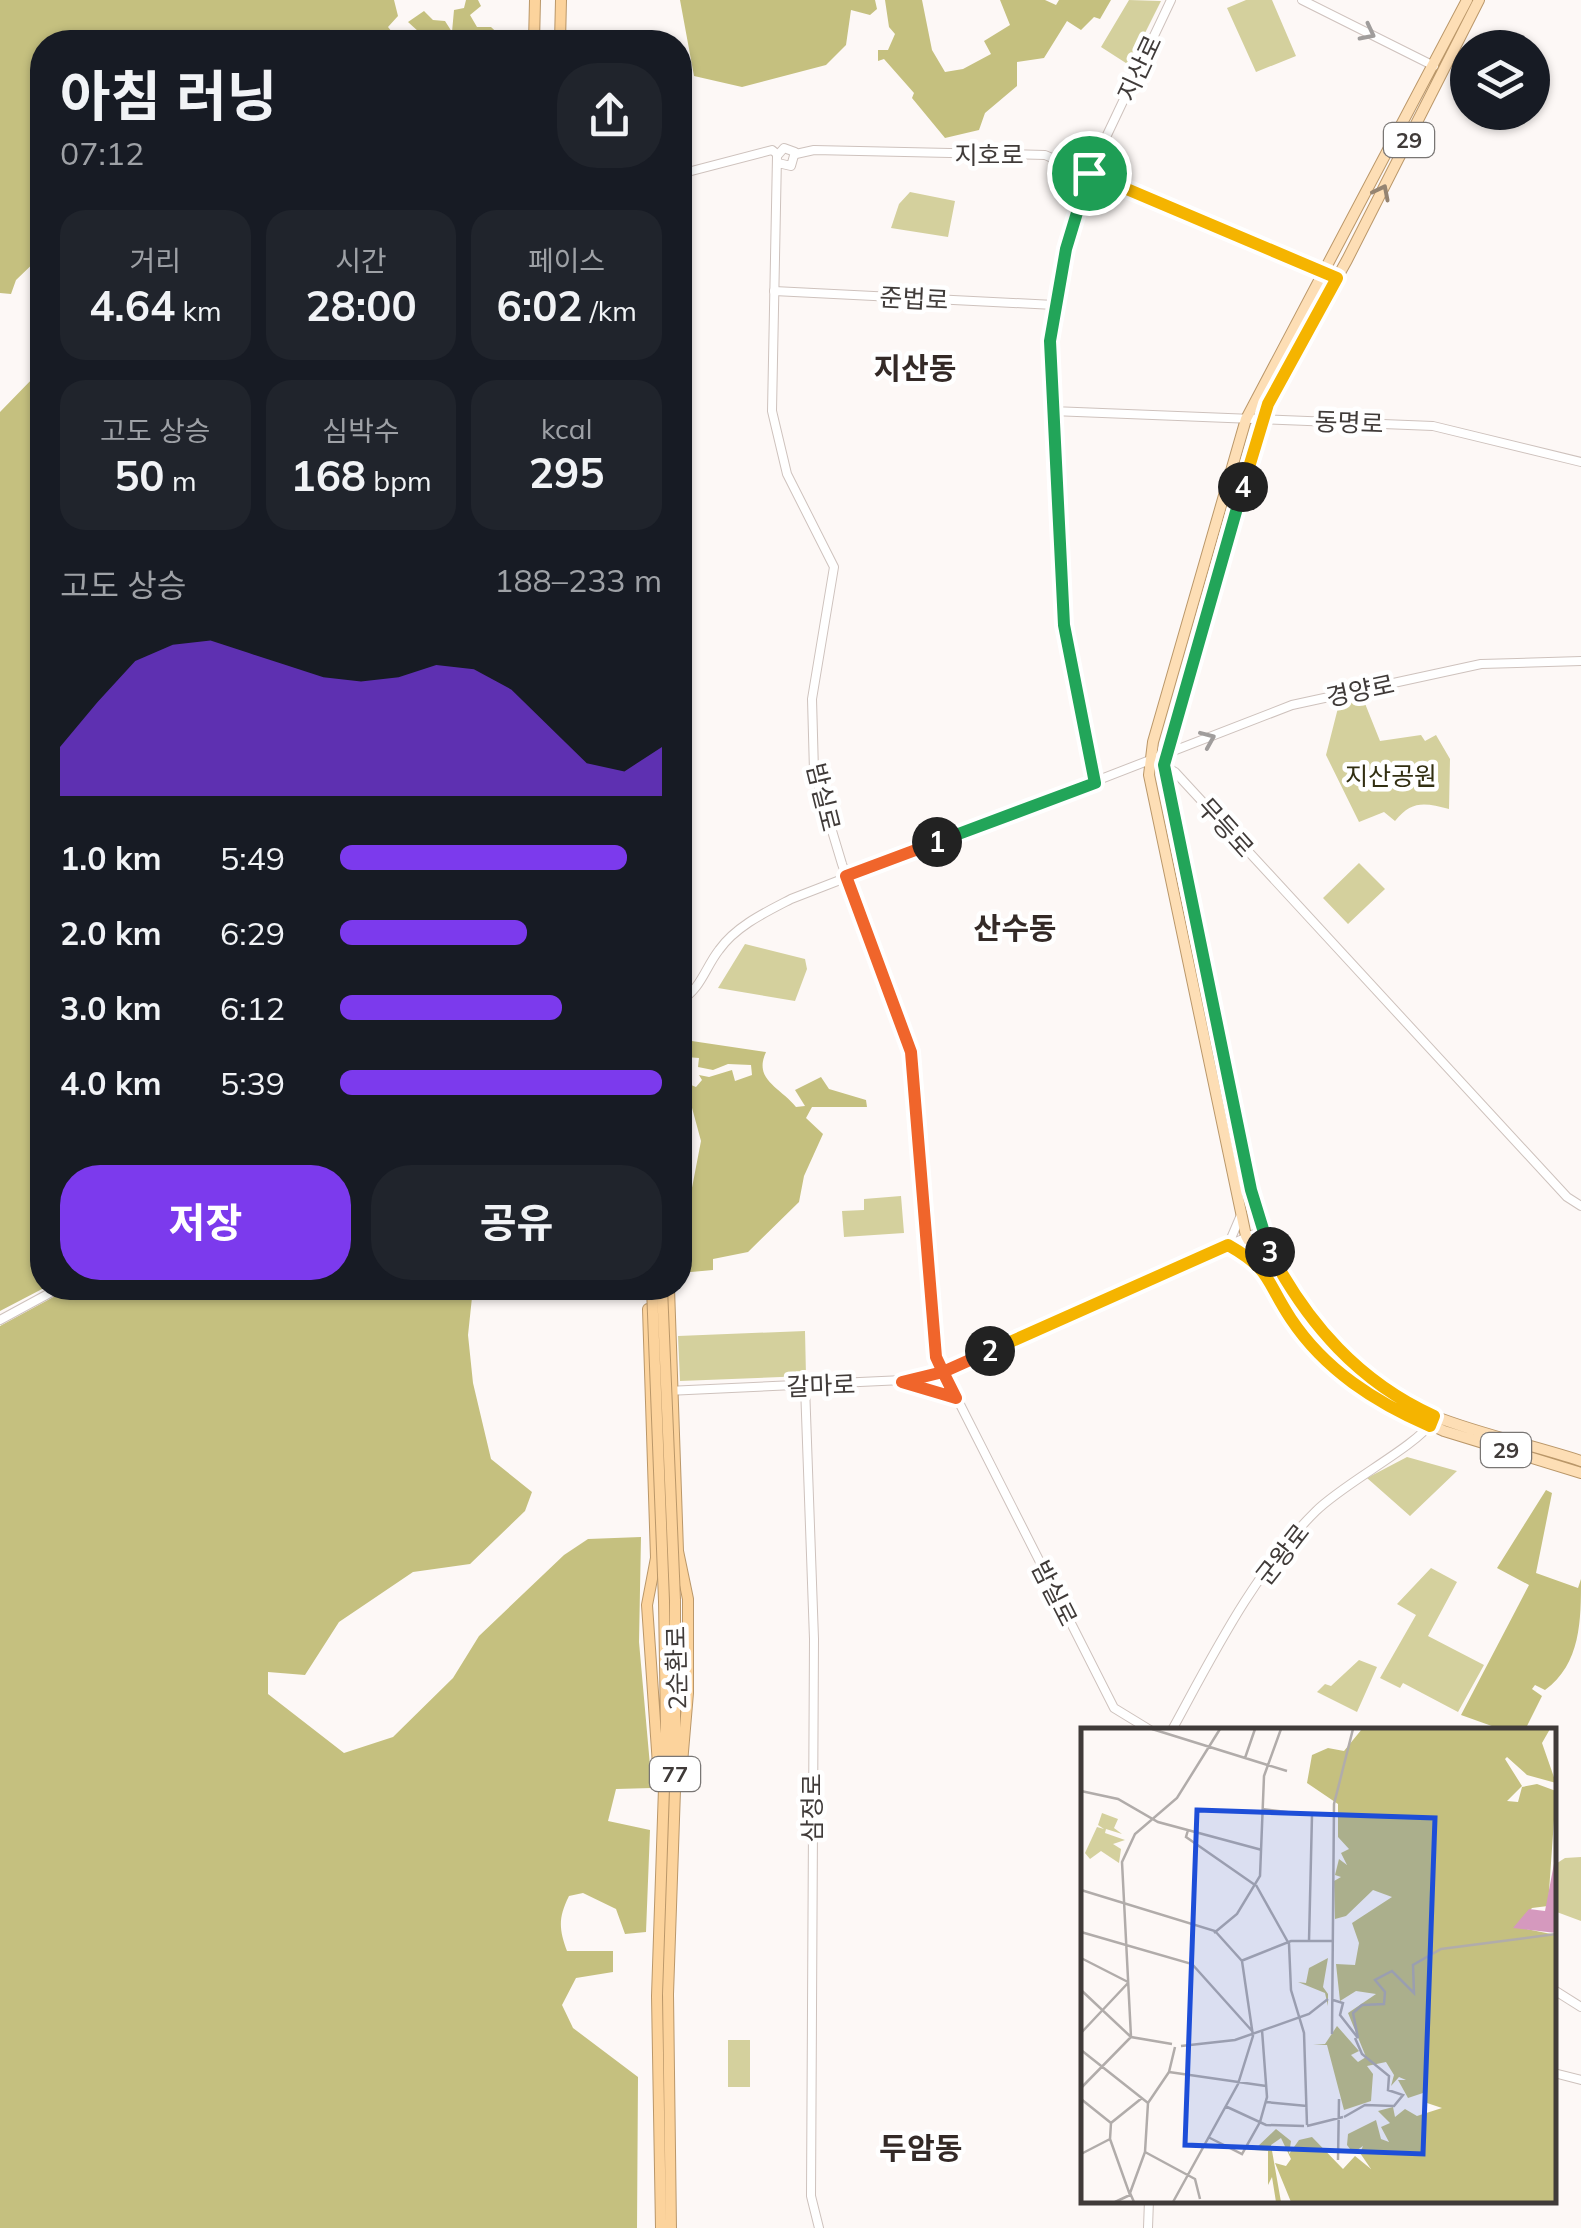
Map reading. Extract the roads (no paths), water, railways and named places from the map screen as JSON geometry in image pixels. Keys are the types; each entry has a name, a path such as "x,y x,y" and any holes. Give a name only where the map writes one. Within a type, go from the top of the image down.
{"highway":[{"path":"535,0 535,30"},
{"path":"560,30 561,0"},
{"path":"649,1300 669,1521 688,1599 688,1693 682,1772 675,1790"},
{"name":"2순환로","path":"652,1300 669,1601 662,1810 661,2228"},
{"path":"653,1300 658,1338 656,1558 646,1604 662,1810"},
{"name":"2순환로","path":"666,1300 675,1790 663,1946 670,2228"},
{"path":"667,1300 679,1556"},
{"path":"648,1306 658,1338"},
{"path":"663,1428 674,1404"},
{"path":"664,1442 675,1467"},
{"path":"652,1574 667,1568 682,1569"}],"main road":[{"name":"29","path":"1467,0 1246,419 1149,764 1246,1236 1290,1318 1332,1366 1373,1398 1581,1473"},
{"name":"29","path":"1479,0 1268,404 1164,761 1261,1231 1291,1290 1334,1346 1383,1390 1432,1421 1581,1461"},
{"path":"1228,1245 1260,1264"}],"street":[{"name":"지산로","path":"1095,783 1064,625 1052,410 1054,305 1089,173 1170,0"},
{"path":"1302,0 1434,66"},
{"name":"지호로","path":"778,158 786,148 796,154 812,150 1045,154 1337,278"},
{"name":"지호로","path":"692,171 772,150 792,166 796,154"},
{"name":"밤실로","path":"778,158 770,382 776,433 787,474 834,567 811,725 816,781 846,876 911,1052 936,1357 1114,1708 1147,1728"},
{"name":"준법로","path":"774,291 1054,305"},
{"name":"동명로","path":"1052,410 1432,426 1581,462"},
{"name":"경양로","path":"1149,764 1318,698 1481,664 1581,660"},
{"name":"무등로","path":"1164,761 1567,1197 1581,1206"},
{"path":"692,992 722,946 748,923 846,876 1149,764"},
{"path":"1228,1245 1241,1215"},
{"name":"갈마로","path":"655,1391 902,1382 943,1372 1261,1231"},
{"path":"0,1320 37,1300"},
{"path":"902,1382 956,1398"},
{"name":"삼정로","path":"805,1386 814,1624 810,2196 820,2228"},
{"name":"군왕로","path":"1173,1728 1245,1604 1298,1530 1432,1421"},
{"path":"1556,1991 1581,2008"},
{"path":"1556,2074 1581,2080"},
{"path":"1148,2228 1149,2203"}],"district":[{"name":"지산동","path":"915,368"},
{"name":"산수동","path":"1015,928"},
{"name":"두암동","path":"921,2148"}],"park label":[{"name":"지산공원","path":"1391,775"}]}
